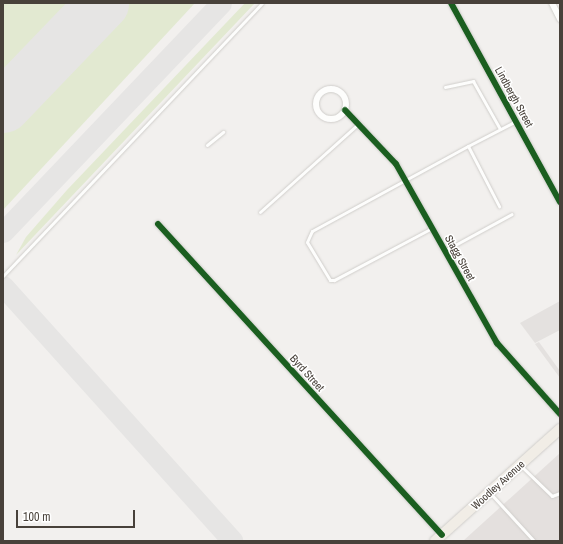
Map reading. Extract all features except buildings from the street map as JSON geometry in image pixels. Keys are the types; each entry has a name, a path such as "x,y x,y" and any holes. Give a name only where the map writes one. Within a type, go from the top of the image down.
{"main road":[{"name":"Woodley Avenue","path":"439,538 560,429"}],"street":[{"name":"Lindbergh Street","path":"451,3 560,202"},
{"path":"552,3 560,19"},
{"path":"328,89 338,91 345,98 345,110 336,119 326,119 316,108 317,98 328,89"},
{"name":"Stagg Street","path":"345,110 359,122 393,160 406,180 494,339 560,414"},
{"name":"Byrd Street","path":"158,224 439,538"}],"lane":[{"path":"3,276 262,3"},
{"path":"445,87 473,81 500,129"},
{"path":"432,228 334,280 330,280 307,242 312,231 516,121"},
{"path":"260,212 359,122"},
{"path":"207,145 223,132"},
{"path":"468,146 499,206"},
{"path":"444,251 512,214"},
{"path":"520,464 552,496 558,495 560,500"},
{"path":"489,492 534,541"}],"shaded area":[{"path":"560,301 560,330 535,343 520,323"},
{"path":"539,342 560,371 560,378 535,344"},
{"path":"560,453 560,541 463,541"}],"green space":[{"path":"3,3 76,3 3,80"},
{"path":"126,3 195,3 3,210 3,134"},
{"path":"245,3 255,3 16,255 26,237 67,190"}],"taxiway":[{"path":"3,232 221,3"},
{"path":"3,286 233,541"}],"runway":[{"path":"3,106 102,3"}],"cycle path":[{"path":"451,3 560,202"},
{"path":"345,110 396,164 497,343 560,414"},
{"path":"158,224 442,535"}]}
